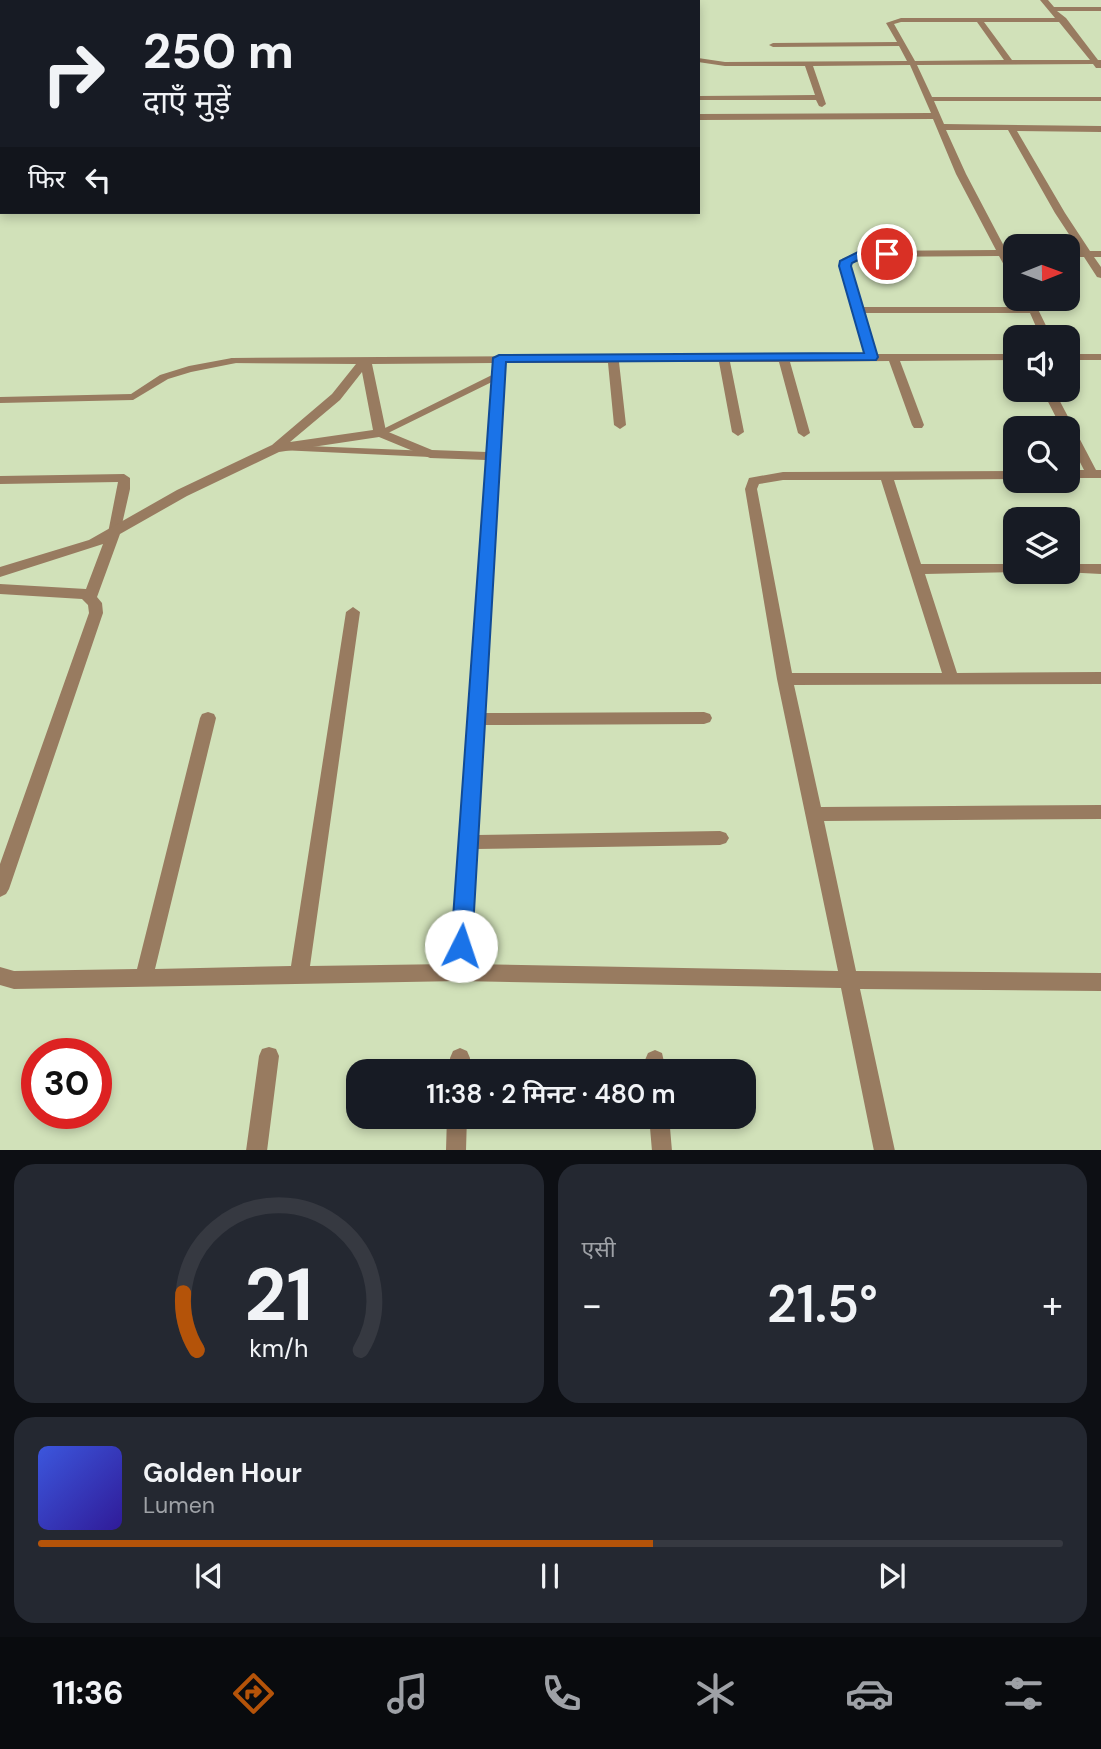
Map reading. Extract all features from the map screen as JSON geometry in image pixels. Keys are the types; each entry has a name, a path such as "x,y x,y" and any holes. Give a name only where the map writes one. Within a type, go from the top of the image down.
{"street":[{"path":"1044,0 1099,64"},
{"path":"1051,9 1101,9"},
{"path":"979,20 1010,62"},
{"path":"872,357 845,266 846,261 851,257 871,254 1002,252 961,174 942,127 912,62 890,25 891,22 1063,20"},
{"path":"768,33 780,63"},
{"path":"773,45 901,44"},
{"path":"700,60 724,64 1099,64"},
{"path":"808,62 826,116"},
{"path":"700,98 820,97"},
{"path":"928,99 1101,99"},
{"path":"700,117 936,116"},
{"path":"942,127 1101,129"},
{"path":"1011,128 1043,185 1101,275"},
{"path":"1080,254 1101,254"},
{"path":"859,310 1003,306"},
{"path":"893,357 918,425"},
{"path":"232,361 1003,357"},
{"path":"1080,357 1101,357"},
{"path":"460,972 499,358"},
{"path":"612,358 620,425"},
{"path":"724,358 738,432"},
{"path":"783,358 804,433"},
{"path":"365,360 380,433"},
{"path":"0,572 50,558 114,533 183,493 276,448 336,397 365,360"},
{"path":"1055,402 1096,474"},
{"path":"276,448 380,433 430,454 493,456"},
{"path":"886,1150 785,679 751,489 754,481 783,476 1003,475"},
{"path":"886,476 951,677"},
{"path":"90,597 114,533"},
{"path":"916,569 1003,569"},
{"path":"1080,569 1101,569"},
{"path":"0,589 77,593 90,597 95,603 96,613 0,889"},
{"path":"299,974 353,612"},
{"path":"785,679 1101,678"},
{"path":"144,977 208,718"},
{"path":"476,719 705,718"},
{"path":"815,814 1101,812"},
{"path":"468,842 720,838"},
{"path":"0,976 14,980 460,972 1101,982"},
{"path":"256,1150 269,1056"},
{"path":"456,1150 457,1129"},
{"path":"660,1129 662,1150"}],"lane":[{"path":"0,400 132,397 164,377 232,361"},
{"path":"380,433 498,375"},
{"path":"276,448 430,454"},
{"path":"0,480 124,478 114,533"}],"route":[{"path":"461,946 499,358 872,357 845,266 846,261 860,254 887,254"}]}
